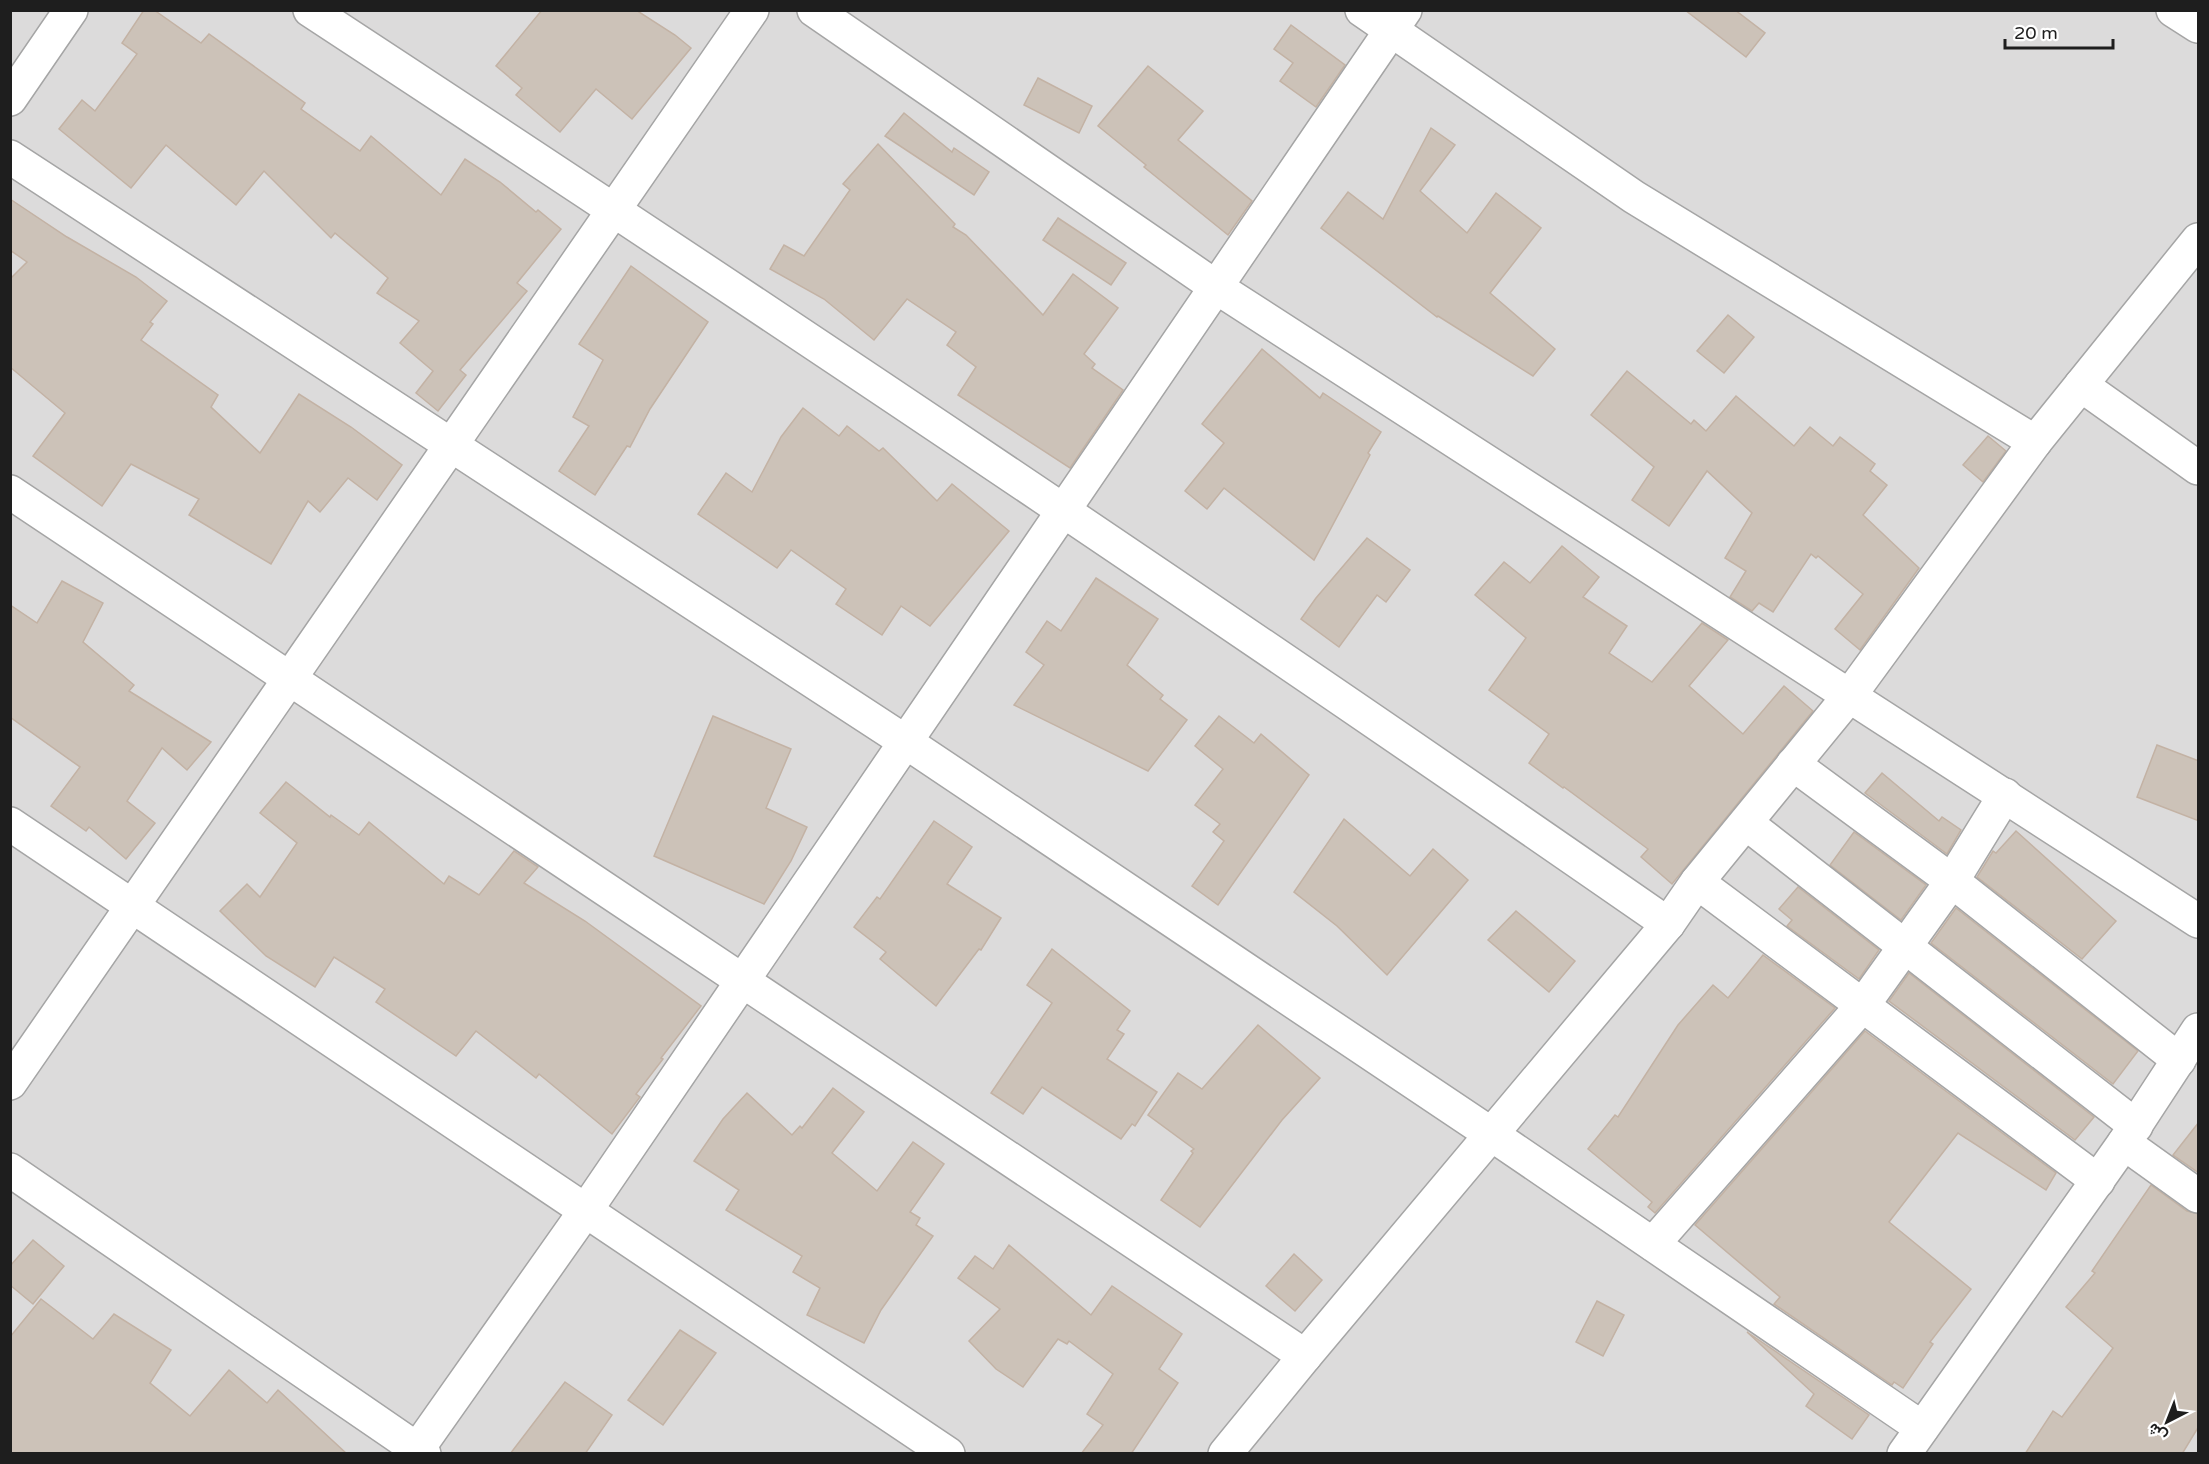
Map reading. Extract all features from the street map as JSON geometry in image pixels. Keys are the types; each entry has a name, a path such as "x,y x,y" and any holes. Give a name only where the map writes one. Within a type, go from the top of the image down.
{"street":[{"path":"10,99 72,10"},
{"path":"310,10 614,209 1367,715 1668,924"},
{"path":"10,1083 752,10"},
{"path":"814,10 1216,287 2199,921"},
{"path":"1362,10 1399,21 1634,197 2035,442"},
{"path":"2173,10 2199,27"},
{"path":"10,1170 418,1452 1399,21"},
{"path":"10,157 906,742 1491,1134 1653,1244 1913,1441 2098,1181 2199,1030"},
{"path":"1225,1454 1668,924 1698,882 1850,695 2035,442 2199,240"},
{"path":"2081,385 2199,468"},
{"path":"10,492 1305,1356"},
{"path":"1793,764 1952,881 2179,1060"},
{"path":"1653,1244 1863,1005 1952,881 2005,795"},
{"path":"1746,823 1906,947 2130,1134 2199,1196"},
{"path":"10,825 948,1454"},
{"path":"1698,882 2098,1181"}],"shaded area":[{"path":"11,11 2198,11 2198,1453 11,1453"}],"building":[{"path":"144,10 154,10 201,43 209,34 305,103 301,109 360,151 371,136 441,195 465,159 500,182 561,229 517,283 527,291 460,370 466,375 438,411 416,393 433,371 400,343 419,321 377,293 388,278 335,233 331,238 264,171 236,205 166,145 131,188 59,129 82,100 95,111 137,54 122,43"},
{"path":"542,10 636,10 691,48 632,119 596,89 560,132 516,95 522,88 496,66"},
{"path":"1685,10 1735,10 1765,33 1746,57"},
{"path":"1291,25 1345,65 1316,107 1280,81 1293,63 1274,49"},
{"path":"1148,66 1203,111 1178,140 1252,201 1228,235 1144,167 1146,165 1098,126"},
{"path":"1038,78 1092,106 1079,133 1024,105"},
{"path":"904,113 952,152 954,148 989,172 974,195 885,136"},
{"path":"1431,128 1455,145 1420,191 1467,233 1496,193 1541,228 1490,293 1555,349 1533,376 1437,317 1321,228 1348,192 1383,219"},
{"path":"878,144 955,224 953,227 966,235 1043,315 1073,274 1118,308 1084,354 1095,364 1092,368 1123,390 1070,468 958,395 976,367 947,345 956,332 907,299 874,340 824,299 770,269 784,245 804,256 850,190 843,184"},
{"path":"10,199 67,237 136,277 167,301 150,322 153,324 141,340 218,395 211,407 260,453 299,394 351,427 402,465 377,500 348,478 320,512 308,501 271,564 189,515 199,499 131,464 102,506 33,456 65,413 10,367 10,279 27,262 10,250"},
{"path":"1058,218 1126,263 1111,285 1043,240"},
{"path":"631,266 708,322 650,409 630,447 627,446 595,495 559,471 589,426 573,417 603,360 579,344"},
{"path":"1728,315 1754,337 1724,373 1697,351"},
{"path":"1262,349 1320,398 1323,393 1381,432 1314,560 1224,488 1207,509 1185,491 1224,443 1202,424"},
{"path":"1627,371 1691,424 1694,420 1706,431 1736,396 1794,446 1810,427 1833,446 1840,437 1875,464 1870,471 1887,485 1863,515 1919,568 1860,650 1835,629 1863,594 1818,556 1816,558 1811,554 1773,612 1759,603 1752,611 1730,597 1746,571 1725,558 1752,513 1707,471 1669,526 1632,500 1654,467 1591,415"},
{"path":"803,408 839,436 847,426 879,451 883,448 937,501 952,484 1009,531 930,626 901,606 882,635 836,604 846,589 791,550 777,568 698,514 726,473 752,492 781,437"},
{"path":"1988,436 2006,451 1983,482 1963,465"},
{"path":"1367,538 1410,570 1386,602 1377,595 1339,647 1301,619"},
{"path":"1562,546 1599,577 1583,597 1627,626 1609,653 1652,682 1702,623 1728,640 1689,686 1743,734 1784,686 1813,711 1672,884 1641,857 1648,849 1529,763 1549,734 1489,690 1526,638 1475,595 1504,562 1530,583"},
{"path":"1096,578 1158,619 1127,665 1163,695 1160,699 1187,720 1148,771 1014,705 1044,665 1026,652 1047,621 1061,631"},
{"path":"62,581 103,603 83,642 134,685 129,691 211,742 187,770 162,748 127,801 155,823 126,859 89,827 86,831 51,806 80,767 10,717 10,605 37,623"},
{"path":"713,716 791,749 766,808 807,827 791,861 764,904 654,856"},
{"path":"1219,716 1254,743 1261,734 1309,775 1218,905 1192,886 1224,841 1213,832 1220,824 1195,805 1223,769 1195,746"},
{"path":"2157,745 2199,761 2199,821 2137,797"},
{"path":"1882,773 1939,821 1942,817 1961,830 1947,854 1865,793"},
{"path":"286,782 330,817 331,815 359,835 369,822 444,884 449,876 479,895 514,851 538,867 524,883 585,921 701,1006 661,1058 663,1059 636,1094 640,1097 612,1134 539,1074 536,1078 476,1031 456,1056 376,1002 385,989 334,957 315,987 266,956 220,911 247,884 260,897 297,843 260,813"},
{"path":"1344,819 1410,876 1433,849 1468,880 1387,975 1337,926 1294,892"},
{"path":"934,821 972,847 947,884 1001,918 981,950 979,949 936,1006 880,959 886,952 854,927 877,897 880,899"},
{"path":"2016,831 2116,921 2082,959 1977,877 1993,851 1996,853"},
{"path":"1854,832 1926,885 1901,920 1830,865"},
{"path":"1798,887 1879,950 1859,979 1787,926 1792,920 1779,909"},
{"path":"1956,908 2138,1051 2113,1084 1931,943"},
{"path":"1516,911 1575,961 1549,992 1488,940"},
{"path":"1052,949 1130,1011 1117,1030 1124,1034 1107,1059 1157,1092 1135,1126 1132,1124 1121,1139 1042,1087 1023,1114 991,1093 1052,1003 1027,985"},
{"path":"1763,955 1835,1008 1655,1213 1648,1207 1652,1202 1588,1149 1615,1115 1618,1117 1678,1025 1713,985 1728,998"},
{"path":"1909,973 2094,1117 2075,1140 1889,1001"},
{"path":"1258,1025 1320,1078 1282,1120 1200,1227 1161,1200 1194,1149 1148,1115 1178,1073 1202,1089"},
{"path":"1865,1031 2056,1173 2046,1190 1958,1133 1889,1222 1971,1289 1930,1342 1933,1344 1903,1388 1894,1382 1892,1385 1774,1304 1780,1297 1695,1225"},
{"path":"833,1088 864,1112 832,1153 877,1191 913,1142 944,1164 910,1212 920,1218 916,1225 933,1236 881,1310 864,1343 807,1315 820,1288 793,1272 802,1256 726,1210 739,1190 694,1161 723,1119 747,1093 792,1135 800,1126 802,1128"},
{"path":"2199,1122 2199,1173 2173,1155"},
{"path":"2151,1185 2187,1211 2199,1214 2199,1426 2182,1454 2025,1454 2053,1411 2062,1417 2113,1348 2066,1307 2095,1273 2092,1271"},
{"path":"33,1240 64,1266 33,1304 10,1285 10,1266"},
{"path":"1009,1245 1091,1315 1112,1286 1182,1334 1159,1369 1178,1383 1131,1454 1081,1454 1103,1425 1087,1414 1113,1374 1069,1341 1067,1344 1058,1339 1023,1387 996,1369 969,1341 1000,1309 958,1278 975,1256 993,1269"},
{"path":"1294,1254 1322,1280 1295,1311 1266,1286"},
{"path":"41,1299 93,1339 114,1314 171,1350 150,1383 190,1416 229,1370 267,1403 278,1390 347,1454 10,1454 10,1337"},
{"path":"1597,1301 1624,1315 1603,1356 1576,1342"},
{"path":"680,1330 716,1353 663,1425 628,1400"},
{"path":"1747,1332 1869,1415 1852,1439 1806,1406 1814,1394"},
{"path":"565,1382 612,1415 585,1454 510,1454"}]}
